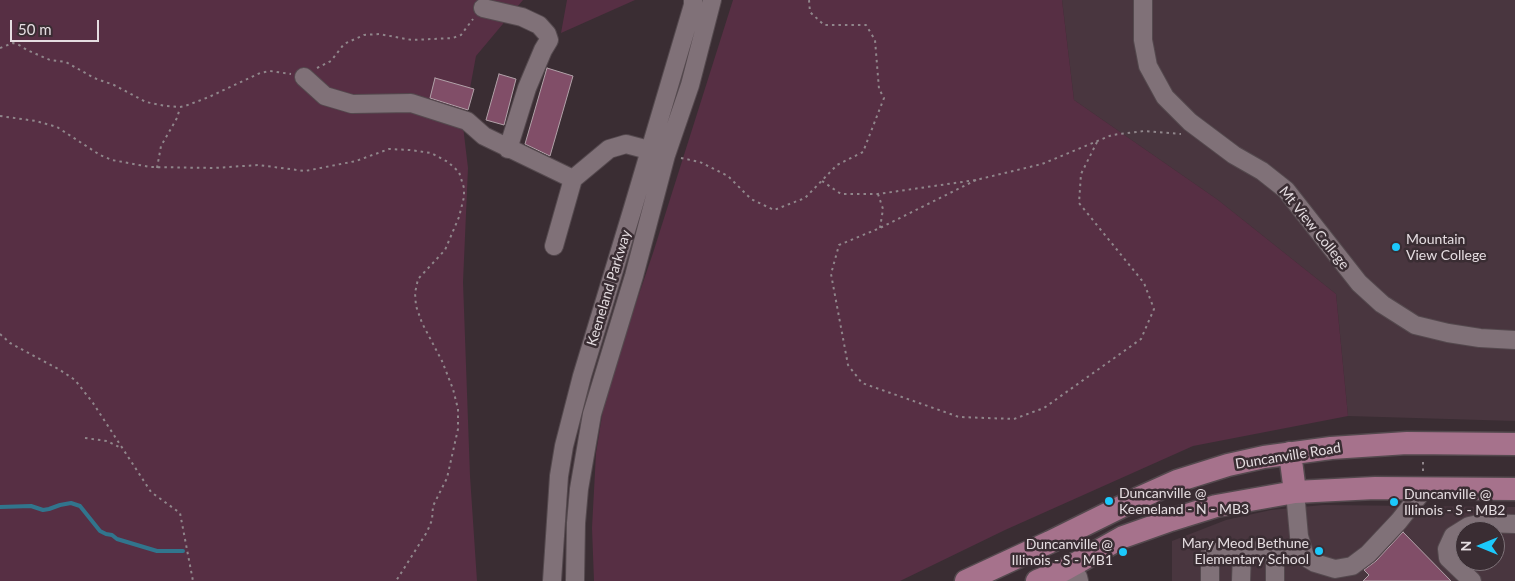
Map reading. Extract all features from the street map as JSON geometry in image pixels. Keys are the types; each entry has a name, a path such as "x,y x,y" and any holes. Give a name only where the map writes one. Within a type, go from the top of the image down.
{"main road":[{"path":"1506,444 1515,427"},
{"name":"Duncanville Road","path":"966,581 1177,481 1228,465 1290,453 1406,443 1506,444"},
{"path":"1290,453 1295,492"},
{"path":"1037,581 1068,577 1124,537 1216,506 1295,492 1375,488 1424,481 1515,489"},
{"path":"1050,542 1068,577"}],"street":[{"name":"Keeneland Parkway","path":"575,581 576,523 579,489 592,414 634,276 658,152 693,0"},
{"name":"Keeneland Parkway","path":"552,581 556,509 564,446 582,376 658,152 690,85 712,0"},
{"name":"Mt View College","path":"1143,0 1143,40 1148,66 1165,97 1190,122 1234,155 1262,171 1286,190 1359,283 1382,304 1415,325 1480,338 1515,340"},
{"path":"483,8 522,17 539,25 547,34 549,40 527,88 508,149"},
{"path":"304,77 325,96 352,104 411,103 467,121 484,136 508,149 573,178"},
{"path":"554,246 573,178 609,150 626,144 658,152"},
{"path":"1295,492 1299,536 1304,553 1315,564 1335,569 1352,566 1368,554 1399,521 1424,481"},
{"path":"1472,581 1448,558 1447,549 1453,536 1469,526 1483,523 1515,524"},
{"path":"1210,581 1210,552 1304,553"},
{"path":"1241,581 1242,552"},
{"path":"1275,554 1275,581"}],"path":[{"path":"658,152 700,162 728,176 751,199 774,210 805,198 837,165 863,152 884,98 879,89 875,40 866,25 824,25 810,12 809,0"},
{"path":"0,48 13,43 50,60 66,62 94,78 114,85 146,102 180,107 209,97 266,72 287,73 304,77 331,61 344,44 356,37 372,34 424,41 458,37 483,8"},
{"path":"157,168 161,146 177,118 180,107"},
{"path":"0,116 36,121 57,127 100,156 157,168 214,168 258,165 305,171 356,161 389,149 432,153 448,162 459,172 464,188 459,217 445,250 418,279 415,293 416,306 422,323 442,361 453,389 458,409 458,429 448,478 433,506 432,520 427,532 396,581"},
{"path":"822,181 841,194 878,194 976,180 1042,164 1112,135 1144,131 1181,134"},
{"path":"976,180 880,228 839,246 831,274 848,365 862,383 959,417 1014,419 1044,408 1141,339 1154,309 1144,283 1080,203 1081,174 1097,142"},
{"path":"878,194 883,209 880,228"},
{"path":"0,334 10,343 75,380 93,403 151,492 180,513 193,581"},
{"path":"85,438 106,441 122,448"},
{"path":"1423,459 1424,481"}],"shaded area":[{"path":"0,0 523,0 476,56 463,126 468,168 463,282 470,476 477,581 0,581"},
{"path":"567,0 635,0 561,33"},
{"path":"733,0 1062,0 1074,100 1218,200 1336,294 1348,416 1193,446 1005,530 900,581 594,581 592,528 596,453 606,391 653,253"},
{"name":"Mountain View College","path":"1062,0 1515,0 1515,421 1348,416 1336,294 1218,200 1074,100"},
{"name":"Mary Meod Bethune Elementary School","path":"1323,505 1515,507 1515,581 1172,581 1172,541 1226,520 1271,510"}],"building":[{"path":"547,68 573,76 550,156 525,144"},
{"path":"499,74 516,79 504,125 486,120"},
{"path":"435,78 474,89 468,110 430,98"},
{"path":"1403,532 1451,581 1363,581 1369,575 1364,570 1376,561"}],"waterway":[{"path":"0,507 31,506 43,510 71,503 80,506 100,531 117,539 157,551 183,551"}],"place":[{"name":"Mountain View College","path":"1396,247"},
{"name":"Duncanville @ Keeneland - N - MB3","path":"1109,501"},
{"name":"Duncanville @ Illinois - S - MB2","path":"1394,502"},
{"name":"Mary Meod Bethune Elementary School","path":"1319,551"},
{"name":"Duncanville @ Illinois - S - MB1","path":"1123,552"}]}
